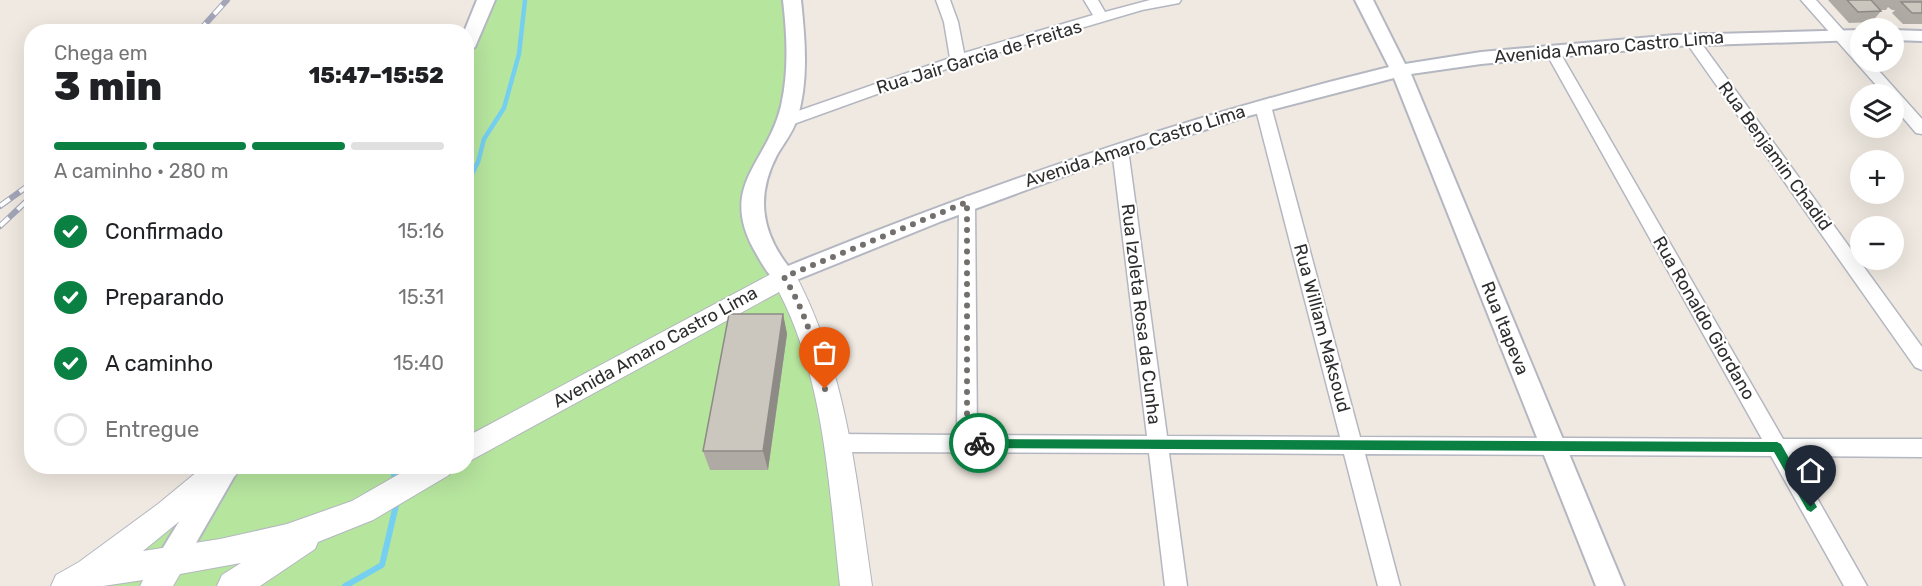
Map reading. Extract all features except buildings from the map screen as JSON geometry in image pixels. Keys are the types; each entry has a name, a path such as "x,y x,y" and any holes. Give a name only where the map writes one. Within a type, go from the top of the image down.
{"main road":[{"path":"784,277 796,297 814,343 836,443 856,586"},
{"name":"Avenida Amaro Castro Lima","path":"474,447 784,277"},
{"path":"77,580 169,514 217,474"},
{"path":"233,586 338,520 424,474"},
{"path":"77,580 164,573 338,520"}],"street":[{"path":"474,29 486,0"},
{"path":"784,277 766,254 754,229 751,207 755,183 786,121 794,89 792,0"},
{"path":"943,0 951,22 958,60"},
{"path":"1091,0 1102,19"},
{"name":"Rua Jair Garcia de Freitas","path":"786,121 958,60 1140,6 1174,0"},
{"name":"Rua Itapeva","path":"1364,0 1400,71 1610,586"},
{"path":"1808,0 1850,47"},
{"name":"Avenida Amaro Castro Lima","path":"784,277 967,202 1120,149 1263,106 1400,71 1552,51 1691,39 1850,35"},
{"path":"1904,35 1922,36"},
{"name":"Rua Benjamin Chadid","path":"1691,39 1922,362"},
{"name":"Rua Ronaldo Giordano","path":"1552,51 1856,586"},
{"path":"1872,72 1882,84"},
{"name":"Rua William Maksoud","path":"1263,106 1389,586"},
{"path":"1904,109 1922,129"},
{"name":"Rua Izoleta Rosa da Cunha","path":"1120,149 1176,586"},
{"path":"967,202 967,443"},
{"path":"836,443 1922,448"},
{"path":"164,573 222,474"}],"green space":[{"path":"484,0 790,0 784,115 753,176 776,271 474,436 474,24"},
{"path":"785,283 812,346 851,586 255,586 335,531 438,474 474,474 474,454"},
{"path":"209,474 408,474 225,586 84,586"}],"waterway":[{"path":"474,170 484,139 504,108 519,54 525,0"},
{"path":"394,474 395,483"},
{"path":"345,586 382,565 397,501"}],"railway":[{"path":"205,24 227,0"},
{"path":"0,206 24,189"},
{"path":"0,226 24,204"}],"way so far":[{"path":"825,389 814,343 796,297 784,277 967,202 967,443 979,443"}],"route":[{"path":"979,443 1777,447 1811,507"}]}
